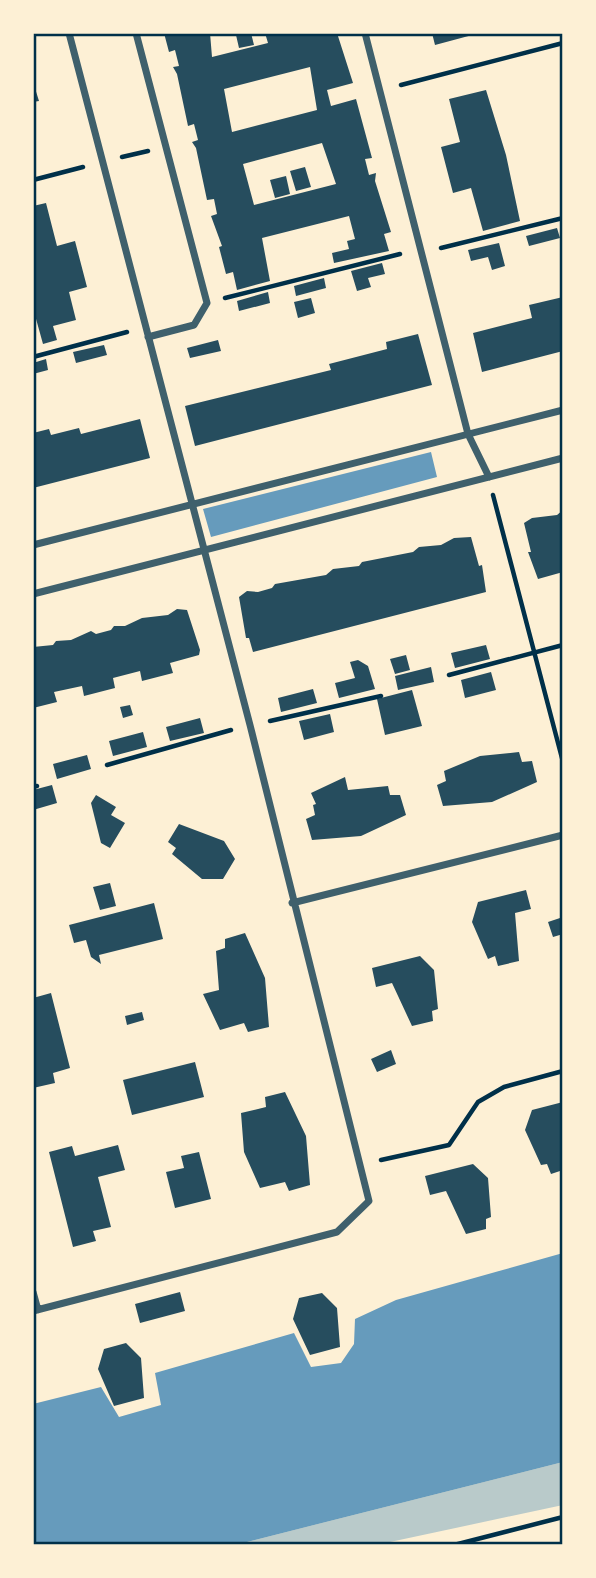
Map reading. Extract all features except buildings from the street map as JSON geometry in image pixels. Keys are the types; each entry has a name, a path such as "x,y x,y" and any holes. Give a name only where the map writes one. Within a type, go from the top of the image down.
{"street":[{"path":"33,1292 36,1311 337,1232 369,1201 292,903 250,725 69,33"},
{"path":"136,33 207,303 194,325 148,337"},
{"path":"365,33 468,434 489,477"},
{"path":"33,545 563,410"},
{"path":"33,594 563,458"},
{"path":"292,903 563,835"}],"path":[{"path":"379,90 563,43"},
{"path":"207,303 563,218"},
{"path":"33,357 145,327"},
{"path":"489,477 563,762"},
{"path":"449,675 563,645"},
{"path":"360,1164 449,1145 478,1102 504,1087 563,1072"},
{"path":"454,1545 563,1517"}],"shaded area":[{"path":"563,1462 563,1505 376,1545 235,1545"}],"water":[{"path":"431,452 437,477 211,537 203,509"},
{"path":"563,1253 563,1462 235,1545 33,1545 33,1404 101,1387 119,1417 161,1405 155,1373 294,1333 311,1367 341,1363 354,1344 355,1319 396,1300"}]}
